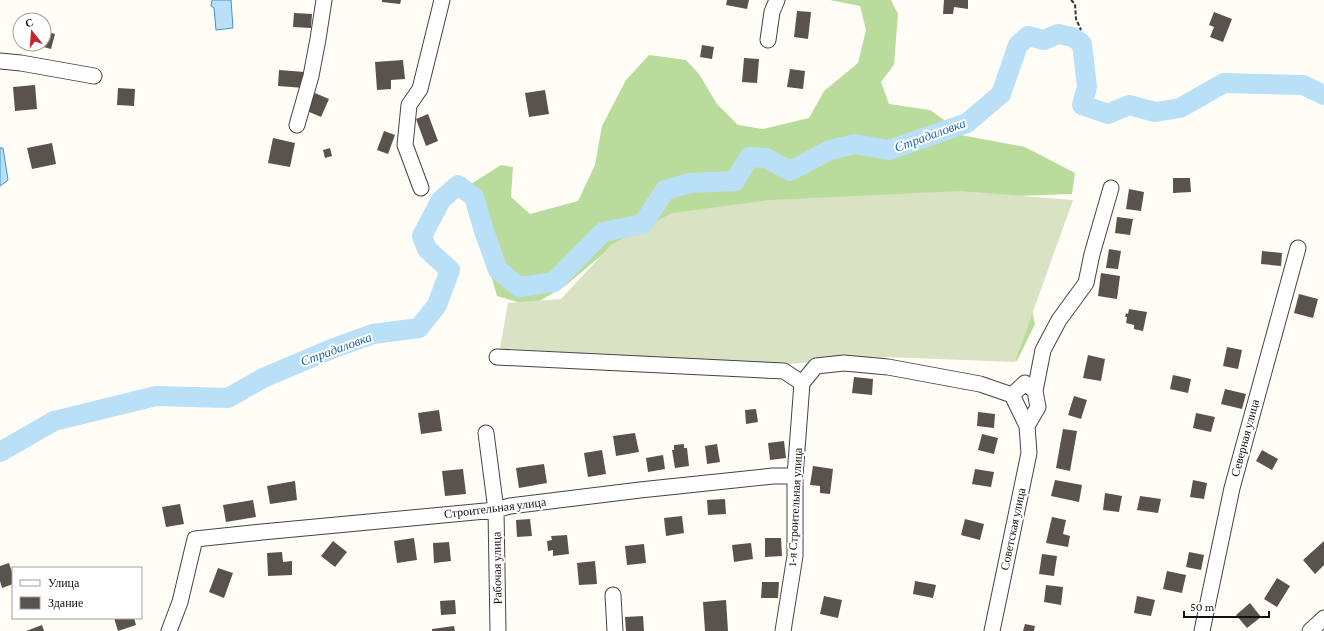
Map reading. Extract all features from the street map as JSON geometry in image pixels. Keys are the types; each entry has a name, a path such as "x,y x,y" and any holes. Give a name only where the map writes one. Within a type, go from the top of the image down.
{"street":[{"path":"296,125 311,76 324,0"},
{"path":"421,188 405,145 409,104 420,89 442,0"},
{"path":"768,40 772,12 777,0"},
{"path":"0,61 21,63 94,76"},
{"path":"1027,426 1038,407 1035,391 1043,350 1059,320 1086,283 1092,254 1111,188"},
{"name":"Северная улица","path":"1202,631 1232,488 1298,248"},
{"path":"497,357 784,371 802,383 816,366 844,363 888,366 940,376 980,384 1012,396 1025,383 1035,391"},
{"name":"1-я Строительная улица","path":"783,631 795,556 795,476 802,383"},
{"name":"Советская улица","path":"992,631 1029,453 1027,426 1012,396"},
{"name":"Рабочая улица","path":"486,433 496,510 498,631"},
{"name":"Строительная улица","path":"169,631 180,602 195,539 496,510 510,506 640,490 773,476 795,476"},
{"path":"613,595 615,631"},
{"path":"1310,631 1324,618"}],"path":[{"path":"1071,0 1075,4 1076,19 1081,30"}],"green space":[{"path":"830,0 891,0 898,14 894,65 881,82 889,104 930,110 947,122 950,133 1025,147 1075,173 1072,194 940,199 1027,287 1035,324 1017,361 889,344 603,254 565,286 531,306 497,296 487,261 472,223 471,184 501,165 513,167 511,197 530,214 578,201 595,165 602,126 626,80 649,55 686,60 699,74 717,104 738,125 763,129 809,118 824,91 858,63 866,30 860,6"},
{"path":"960,191 1073,200 1015,362 887,357 774,365 500,348 508,303 561,299 611,245 672,213 770,200"}],"water":[{"path":"212,0 231,0 233,28 216,30 214,8 211,6"},
{"path":"0,148 3,148 8,180 0,186"}],"building":[{"path":"382,0 401,0 400,4 382,2"},
{"path":"727,0 749,0 747,9 726,5"},
{"path":"944,0 968,0 968,9 954,7 953,14 943,14"},
{"path":"797,11 811,12 808,39 794,37"},
{"path":"1214,12 1232,19 1223,42 1210,37 1214,27 1209,25"},
{"path":"294,13 312,14 311,28 293,27"},
{"path":"52,33 55,34 52,45"},
{"path":"702,45 714,47 712,59 700,57"},
{"path":"744,58 759,59 757,83 742,82"},
{"path":"403,60 405,79 391,80 391,89 377,90 375,62"},
{"path":"790,69 805,71 803,89 787,87"},
{"path":"279,70 305,72 304,88 278,86"},
{"path":"35,85 37,109 15,111 13,87"},
{"path":"118,88 135,89 134,106 117,105"},
{"path":"545,90 549,114 529,117 525,93"},
{"path":"315,93 329,99 321,117 307,111"},
{"path":"428,114 438,141 426,146 416,119"},
{"path":"384,131 395,135 388,154 377,150"},
{"path":"273,138 295,143 290,167 268,163"},
{"path":"52,143 56,164 32,169 27,148"},
{"path":"330,148 332,156 325,158 323,150"},
{"path":"1173,178 1190,178 1191,192 1173,193"},
{"path":"1129,189 1144,192 1141,211 1126,209"},
{"path":"1117,217 1133,219 1130,235 1115,233"},
{"path":"1109,249 1121,251 1118,269 1106,268"},
{"path":"1262,251 1282,253 1281,266 1261,264"},
{"path":"1101,273 1120,276 1117,299 1098,296"},
{"path":"1299,294 1318,299 1313,318 1294,313"},
{"path":"1129,309 1147,312 1143,331 1134,329 1134,325 1126,323 1127,317 1125,317 1126,313 1128,314"},
{"path":"1227,347 1242,350 1238,369 1223,366"},
{"path":"1088,355 1105,359 1101,381 1083,378"},
{"path":"1173,375 1191,379 1188,393 1170,389"},
{"path":"854,377 873,379 872,395 852,393"},
{"path":"1225,389 1246,394 1242,409 1221,404"},
{"path":"1074,396 1087,400 1081,419 1068,415"},
{"path":"756,409 758,422 746,424 745,410"},
{"path":"439,410 442,431 421,434 418,413"},
{"path":"978,412 995,414 994,428 977,426"},
{"path":"1196,413 1215,417 1211,432 1193,428"},
{"path":"1063,429 1077,431 1070,471 1056,468"},
{"path":"635,433 639,452 616,456 613,436"},
{"path":"982,434 998,438 994,454 978,450"},
{"path":"784,441 786,458 770,460 768,443"},
{"path":"684,444 684,448 687,448 689,466 675,468 672,450 674,450 674,445"},
{"path":"717,444 720,462 707,464 705,446"},
{"path":"602,450 606,474 588,477 584,453"},
{"path":"1262,450 1278,459 1272,470 1256,461"},
{"path":"663,455 665,469 648,472 646,458"},
{"path":"544,464 547,483 519,488 516,468"},
{"path":"813,466 833,469 830,494 820,493 820,486 810,485"},
{"path":"463,469 466,494 445,496 442,471"},
{"path":"975,469 994,472 991,487 972,484"},
{"path":"1055,480 1082,485 1079,502 1051,496"},
{"path":"1193,480 1207,483 1204,499 1190,497"},
{"path":"295,481 297,500 270,504 267,486"},
{"path":"1105,493 1122,496 1119,512 1103,510"},
{"path":"1140,496 1161,499 1158,513 1137,510"},
{"path":"725,499 726,514 708,515 707,500"},
{"path":"253,500 256,517 226,522 223,505"},
{"path":"180,504 184,524 166,527 162,507"},
{"path":"682,516 684,533 666,536 664,518"},
{"path":"1052,517 1066,520 1063,534 1070,536 1068,547 1046,543"},
{"path":"530,519 532,536 517,537 516,520"},
{"path":"965,519 984,524 980,540 961,535"},
{"path":"567,535 569,554 553,556 553,550 548,551 547,541 552,540 551,536"},
{"path":"414,538 417,560 397,563 394,541"},
{"path":"765,538 781,538 782,556 765,557"},
{"path":"333,541 347,552 335,567 321,556"},
{"path":"1324,541 1324,565 1315,574 1303,560"},
{"path":"449,542 451,561 434,563 433,543"},
{"path":"751,543 753,559 734,562 732,545"},
{"path":"644,544 646,563 627,565 625,546"},
{"path":"282,552 283,562 292,561 292,575 268,576 267,553"},
{"path":"1189,552 1204,555 1201,570 1186,567"},
{"path":"1042,554 1057,556 1054,576 1039,574"},
{"path":"595,561 597,584 579,585 577,563"},
{"path":"9,563 12,572 12,584 2,588 0,581 0,566"},
{"path":"218,568 233,573 224,598 209,592"},
{"path":"1167,571 1186,575 1182,593 1163,589"},
{"path":"1277,578 1290,586 1277,607 1264,599"},
{"path":"915,581 936,585 933,598 913,594"},
{"path":"762,582 779,582 778,598 761,598"},
{"path":"1046,585 1063,587 1061,605 1044,602"},
{"path":"824,596 842,600 838,618 820,614"},
{"path":"1137,596 1155,600 1151,616 1134,613"},
{"path":"455,600 456,614 441,615 440,601"},
{"path":"726,600 728,631 705,631 703,602"},
{"path":"1250,603 1261,617 1247,628 1236,615"},
{"path":"643,616 644,631 626,631 625,617"},
{"path":"114,619 134,619 136,625 118,631"},
{"path":"1025,624 1035,626 1034,631 1023,631"},
{"path":"42,625 44,631 26,631"},
{"path":"454,626 455,631 432,631 432,629"}],"waterway":[{"name":"Страдаловка","path":"0,452 54,421 156,396 228,398 263,378 334,348 373,334 419,328 437,305 450,270 427,249 422,236 441,200 458,185 474,197 498,270 519,287 554,282 603,232 643,224 665,190 690,183 735,181 749,157 766,158 790,171 830,150 855,144 889,150 967,123 1001,94 1018,45 1028,36 1044,40 1058,34 1073,37 1082,44 1087,87 1082,105 1108,114 1129,105 1155,112 1180,108 1224,83 1303,85 1324,95"}]}
